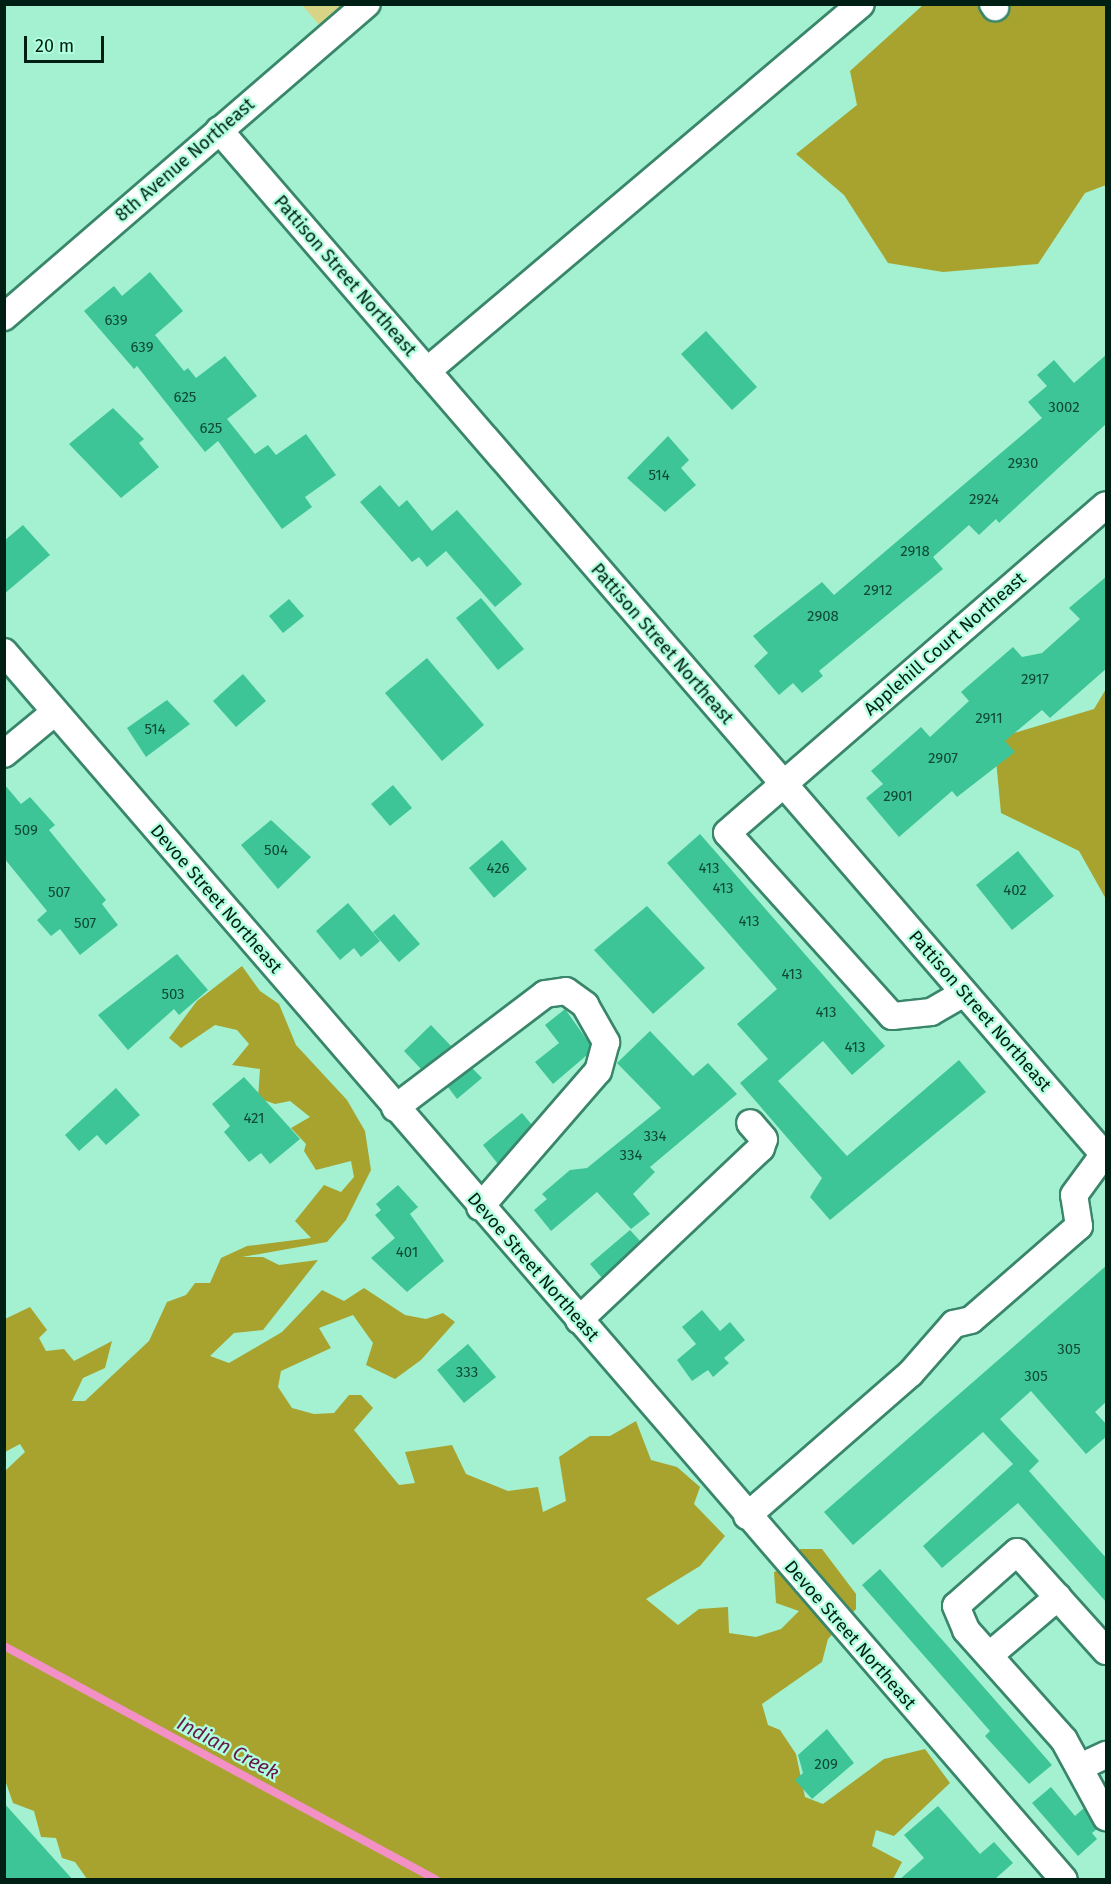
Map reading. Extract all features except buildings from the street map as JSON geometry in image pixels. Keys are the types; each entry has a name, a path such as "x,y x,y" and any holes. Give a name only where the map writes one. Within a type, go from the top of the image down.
{"street":[{"name":"8th Avenue Northeast","path":"4,317 367,4"},
{"path":"427,371 861,4"},
{"name":"Pattison Street Northeast","path":"219,130 1105,1155"},
{"name":"Applehill Court Northeast","path":"964,993 931,1012 892,1016 726,833 1107,505"},
{"name":"Devoe Street Northeast","path":"4,652 480,1207 1064,1880"},
{"path":"4,754 56,712"},
{"path":"395,1108 544,994 566,991 585,1005 606,1042 598,1071 480,1207"},
{"path":"579,1320 761,1148 764,1139 750,1123"},
{"path":"747,1516 910,1374 954,1324 971,1320 1079,1226 1074,1195 1105,1155"},
{"path":"1107,1651 1017,1552 956,1606 966,1630 991,1654 1064,1740 1107,1817"},
{"path":"991,1654 1058,1597"},
{"path":"1080,1767 1107,1755"}],"shaded area":[{"path":"302,5 352,5 322,28"},
{"path":"923,5 1106,5 1106,185 1085,193 1038,264 943,272 888,263 844,195 796,154 857,105 850,71"},
{"path":"1106,689 1106,899 1079,851 1001,813 994,739 1094,709"},
{"path":"242,966 260,991 279,1004 296,1045 347,1100 365,1131 371,1170 346,1220 327,1242 242,1257 263,1257 279,1265 318,1260 263,1330 234,1333 210,1356 229,1363 282,1332 322,1290 344,1301 364,1288 405,1315 426,1319 443,1313 455,1322 421,1360 395,1379 366,1365 373,1343 353,1315 319,1328 331,1348 281,1371 278,1387 292,1408 314,1414 334,1413 349,1395 361,1395 373,1408 354,1430 399,1485 415,1483 405,1452 452,1445 466,1474 508,1491 538,1487 543,1512 566,1501 559,1457 590,1436 610,1436 636,1421 651,1460 677,1467 700,1487 694,1504 725,1536 700,1566 646,1599 678,1625 699,1609 728,1607 729,1633 756,1637 781,1629 799,1611 776,1603 774,1572 800,1564 800,1549 822,1549 856,1594 856,1609 828,1639 822,1662 762,1704 768,1725 780,1730 796,1754 805,1797 823,1804 884,1759 925,1749 950,1783 894,1836 876,1830 872,1846 902,1862 893,1879 87,1879 75,1862 62,1858 56,1838 41,1837 34,1811 13,1803 5,1780 5,1471 25,1452 20,1444 5,1452 5,1319 30,1307 47,1330 39,1338 46,1351 64,1349 74,1361 112,1341 105,1368 83,1378 72,1401 85,1401 149,1341 167,1302 186,1295 195,1283 210,1283 221,1258 247,1246 311,1238 295,1221 324,1185 341,1192 354,1177 351,1161 316,1170 304,1151 306,1144 291,1128 310,1117 290,1101 275,1104 258,1098 260,1069 232,1065 249,1044 237,1030 215,1025 181,1048 169,1038 197,1001"}],"waterway":[{"name":"Indian Creek","path":"4,1646 436,1880"}]}
